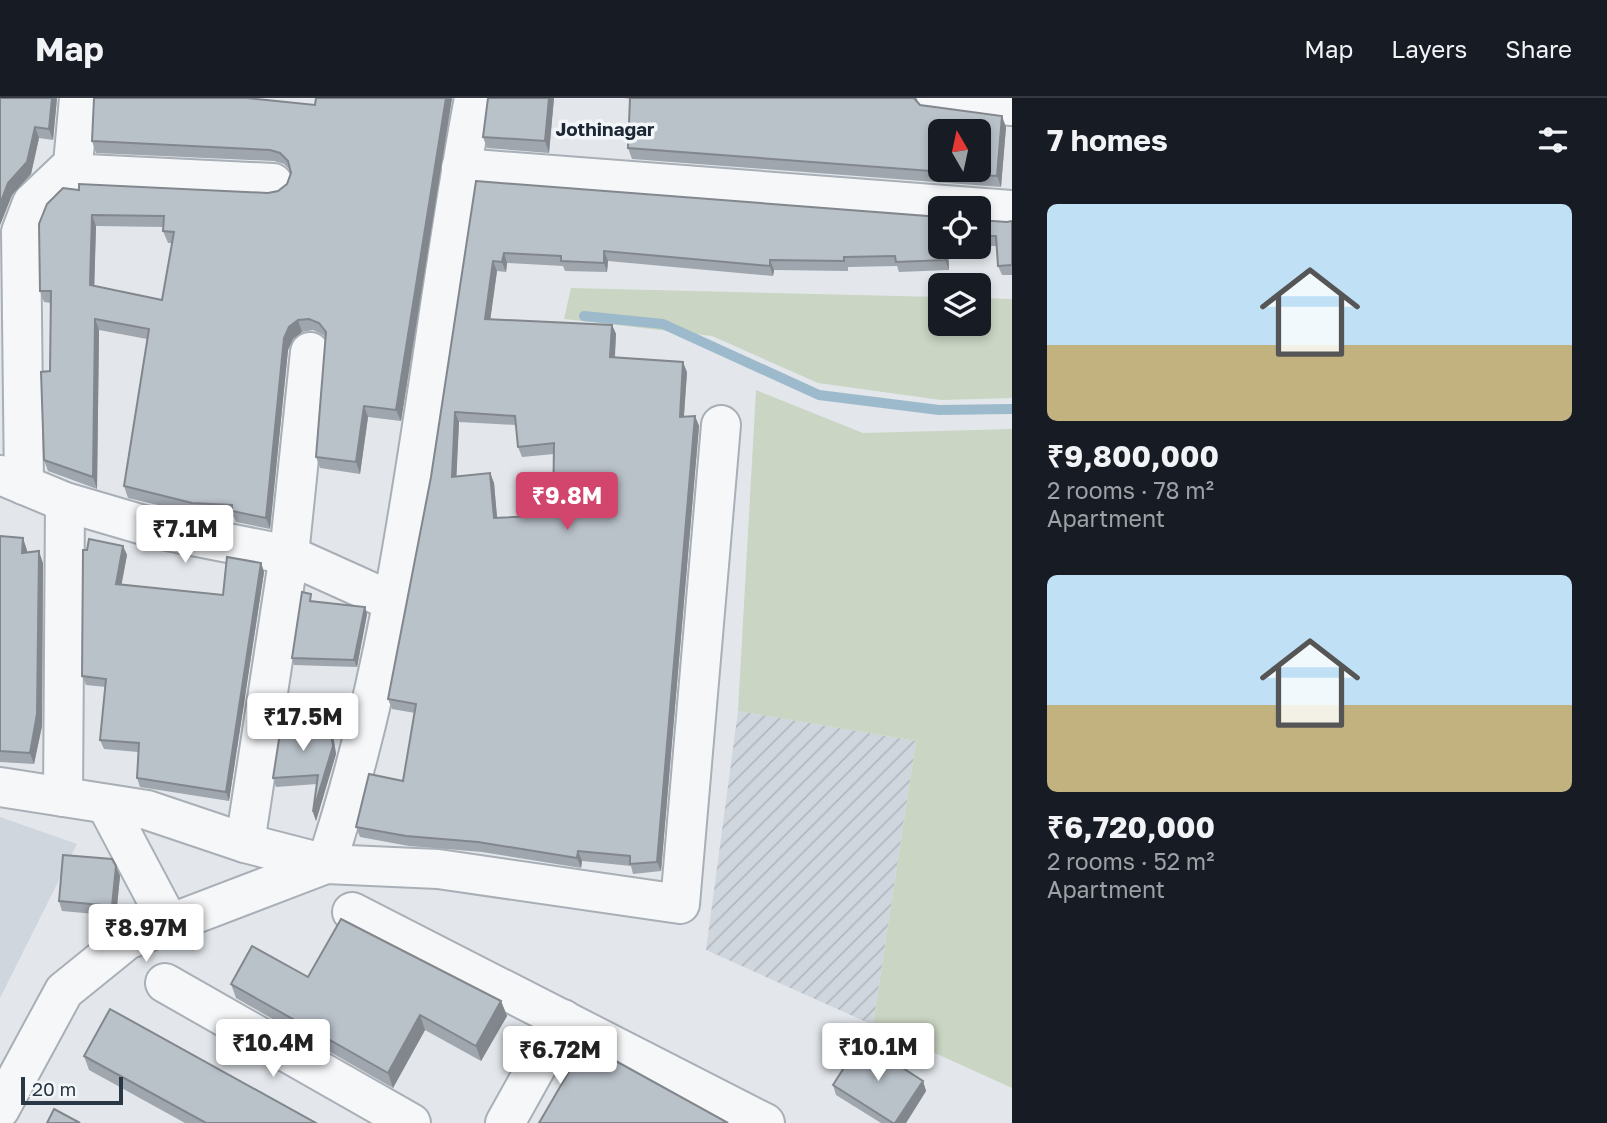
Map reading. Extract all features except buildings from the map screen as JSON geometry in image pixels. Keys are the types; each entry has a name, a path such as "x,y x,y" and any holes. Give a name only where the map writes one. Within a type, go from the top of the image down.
{"street":[{"path":"79,98 73,164 32,203 21,232 11,362 12,480 65,502 157,529 289,555 391,601"},
{"path":"326,864 352,784 391,601 474,98"},
{"path":"936,98 1012,106"},
{"path":"461,168 1012,210"},
{"path":"66,173 273,183"},
{"path":"246,843 289,555 310,352"},
{"path":"0,787 147,810 246,843 326,864 438,869 680,904 721,425"},
{"path":"63,797 65,502"},
{"path":"106,804 169,923"},
{"path":"0,1109 64,991 127,940 326,864"},
{"path":"352,912 765,1123"},
{"path":"165,983 411,1123"},
{"path":"505,1123 564,1019"}],"shaded area":[{"path":"738,711 916,741 873,1025 706,950"},
{"path":"0,817 77,844 0,998"}],"green space":[{"path":"571,288 928,297 928,336 991,336 991,298 1012,299 1012,398 941,400 818,383 712,336 564,319"},
{"path":"756,390 863,433 1012,429 1012,1088 873,1025 916,741 738,711"}],"waterway":[{"path":"584,316 663,324 819,395 939,410 1012,409"}],"district":[{"name":"Jothinagar","path":"605,129"}]}
